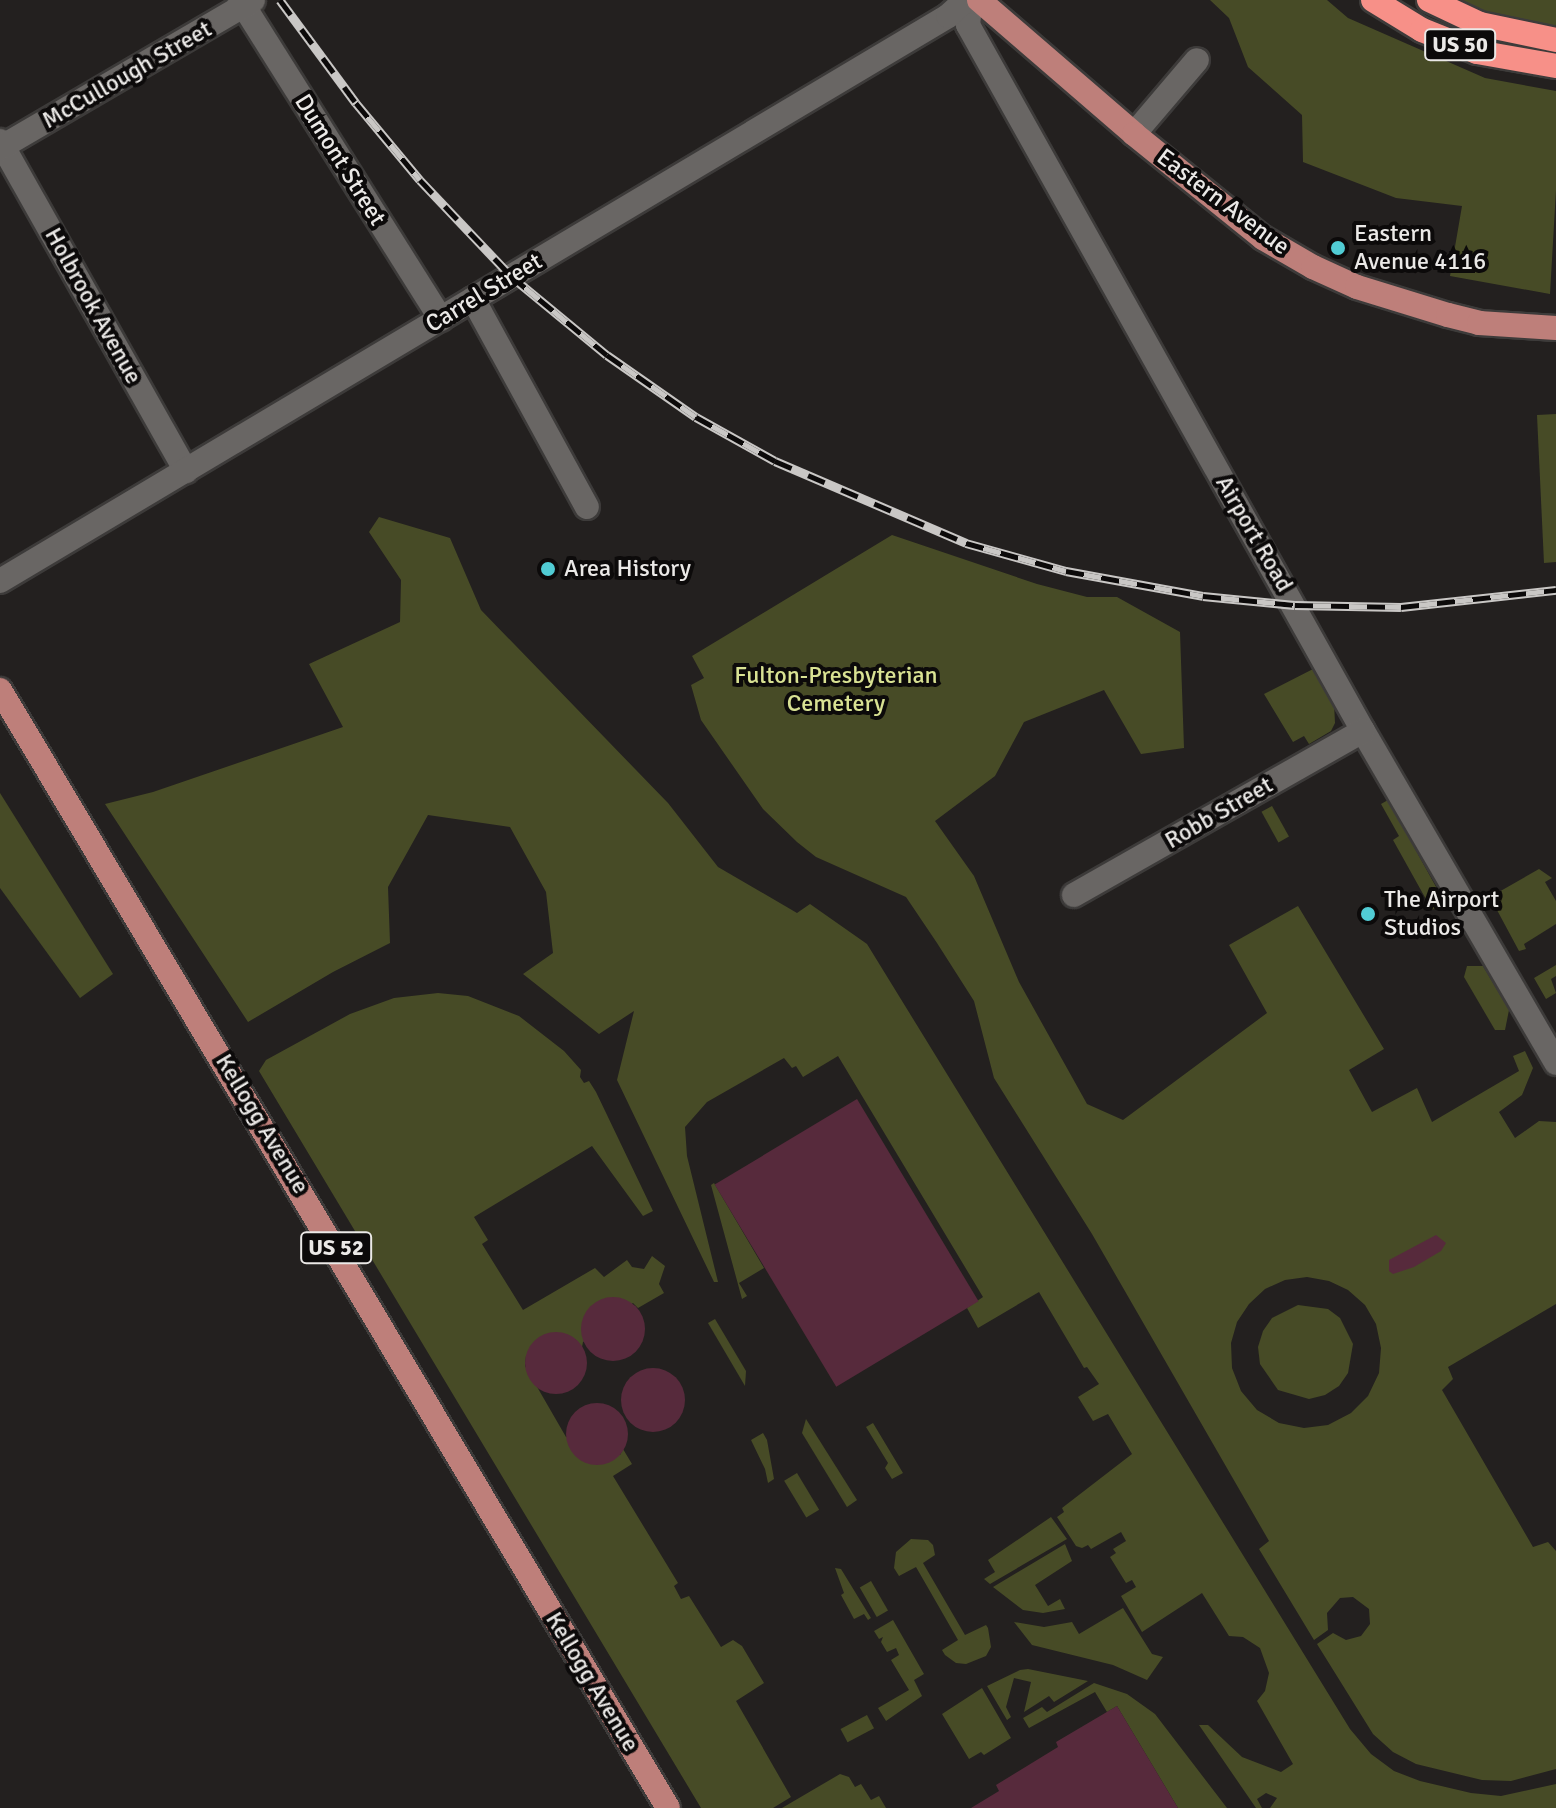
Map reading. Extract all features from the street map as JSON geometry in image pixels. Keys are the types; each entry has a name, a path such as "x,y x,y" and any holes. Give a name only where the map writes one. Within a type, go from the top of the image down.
{"highway":[{"name":"US 50","path":"1373,0 1422,30 1477,52 1556,66"},
{"name":"US 50","path":"1429,0 1480,24 1556,40"}],"main road":[{"name":"Eastern Avenue","path":"979,0 1134,134 1263,238 1324,272 1402,303 1479,323 1556,328"},
{"name":"Kellogg Avenue","path":"0,690 668,1808"}],"street":[{"name":"Carrel Street","path":"0,581 948,16 968,0"},
{"name":"Airport Road","path":"968,0 968,25 1363,731 1556,1063"},
{"name":"McCullough Street","path":"1,145 246,2"},
{"name":"Dumont Street","path":"246,2 441,319"},
{"path":"1134,134 1197,60"},
{"name":"Holbrook Avenue","path":"1,145 186,471"},
{"path":"473,299 587,507"},
{"name":"Robb Street","path":"1074,895 1363,731"}],"green space":[{"path":"1210,0 1327,0 1348,18 1485,78 1556,91 1556,190 1550,294 1450,276 1462,206 1396,198 1303,162 1302,115 1248,67 1229,18"},
{"path":"1429,0 1556,0 1556,40"},
{"path":"1556,414 1556,562 1544,563 1537,415"},
{"path":"379,517 450,538 481,610 668,803 718,867 797,913 810,904 867,944 1350,1729 1371,1754 1394,1771 1420,1781 1471,1793 1501,1796 1556,1784 1556,1808 1270,1808 1277,1798 1266,1793 1257,1799 1262,1808 1256,1808 1199,1725 1208,1725 1242,1757 1281,1772 1293,1764 1257,1701 1265,1691 1269,1673 1260,1648 1243,1637 1229,1636 1202,1593 1142,1632 1121,1596 1136,1587 1132,1580 1126,1583 1110,1557 1116,1553 1113,1549 1126,1541 1121,1532 1091,1549 1088,1545 1082,1548 1076,1546 1057,1517 1064,1512 1062,1508 1132,1454 1108,1414 1093,1421 1078,1397 1099,1384 1087,1367 1084,1368 1039,1292 978,1328 967,1308 983,1297 838,1056 803,1077 796,1066 792,1068 784,1058 707,1102 685,1127 687,1156 718,1282 714,1282 617,1080 634,1011 599,1034 523,974 553,953 546,892 510,827 428,815 388,887 390,943 248,1022 105,804 153,792 343,727 309,664 400,622 401,580 369,532"},
{"name":"Fulton-Presbyterian Cemetery","path":"892,535 1037,584 1087,597 1117,597 1180,632 1184,748 1141,754 1104,690 1024,722 995,776 935,821 974,876 1019,982 1087,1104 1123,1120 1267,1013 1229,945 1298,906 1384,1049 1349,1070 1372,1112 1417,1088 1432,1122 1519,1071 1513,1056 1525,1051 1533,1068 1522,1095 1499,1112 1515,1138 1539,1121 1556,1122 1556,1304 1448,1367 1453,1379 1442,1390 1533,1547 1548,1542 1556,1551 1556,1769 1511,1781 1482,1780 1416,1764 1393,1752 1373,1734 1317,1644 1333,1633 1346,1640 1361,1636 1370,1624 1369,1609 1353,1597 1340,1598 1327,1613 1328,1630 1314,1640 1259,1549 1269,1541 1092,1234 994,1078 974,1001 906,897 816,857 763,809 701,720 691,685 704,678 692,656","holes":["1307,1277 1329,1281 1348,1290 1365,1305 1376,1324 1381,1348 1379,1373 1368,1396 1351,1413 1328,1425 1304,1428 1279,1423 1257,1410 1241,1391 1232,1368 1231,1343 1237,1322 1249,1304 1265,1289 1285,1280"]},
{"path":"1315,668 1334,703 1335,723 1331,731 1309,744 1304,736 1293,742 1264,694"},
{"path":"0,793 113,974 80,998 0,888"},
{"path":"1388,800 1440,894 1437,907 1432,910 1393,840 1399,836 1381,804"},
{"path":"1272,806 1289,837 1278,842 1262,812"},
{"path":"1539,869 1552,878 1545,882 1556,901 1556,924 1524,944 1526,949 1519,951 1490,897"},
{"path":"1556,965 1556,976 1551,979 1556,993 1546,999 1534,978"},
{"path":"1467,966 1483,966 1509,1010 1505,1030 1495,1030 1464,977"},
{"path":"438,993 468,996 519,1016 564,1051 581,1070 580,1077 584,1083 589,1081 596,1092 653,1211 643,1216 592,1146 474,1217 488,1240 482,1244 523,1310 595,1268 604,1277 627,1260 632,1267 644,1269 652,1256 665,1266 659,1284 664,1293 638,1308 633,1303 583,1342 582,1347 575,1339 526,1356 525,1366 566,1437 620,1455 623,1449 632,1464 613,1476 678,1583 674,1586 681,1599 689,1596 721,1647 733,1640 742,1646 764,1683 736,1701 791,1797 773,1808 701,1808 259,1071 266,1060 350,1014 394,998"},
{"path":"714,1183 764,1268 739,1283 747,1296 742,1299 711,1185"},
{"path":"1298,1305 1328,1309 1340,1318 1353,1344 1348,1373 1339,1386 1325,1395 1309,1399 1278,1390 1260,1364 1258,1347 1263,1331 1272,1318"},
{"path":"715,1319 746,1371 745,1386 708,1323"},
{"path":"806,1419 857,1500 847,1507 802,1433"},
{"path":"873,1423 903,1473 892,1479 885,1468 888,1463 866,1427"},
{"path":"763,1433 774,1479 768,1483 751,1440"},
{"path":"797,1473 819,1510 806,1518 784,1481"},
{"path":"1051,1517 1067,1539 990,1584 984,1579 995,1572 988,1560"},
{"path":"911,1539 928,1540 933,1545 935,1555 923,1563 965,1635 986,1625 988,1628 991,1647 986,1656 966,1664 956,1663 945,1655 942,1650 958,1640 916,1567 899,1576 894,1568 896,1552"},
{"path":"1065,1544 1072,1561 1035,1585 1048,1606 1060,1599 1065,1609 1043,1613 1023,1610 993,1587"},
{"path":"835,1568 841,1569 871,1618 868,1620 864,1614 854,1619 841,1595 844,1593"},
{"path":"871,1581 888,1610 877,1617 860,1588"},
{"path":"1123,1608 1152,1654 1163,1657 1147,1680 1113,1665 1032,1645 1014,1622 1044,1627 1072,1622 1079,1634"},
{"path":"893,1620 924,1674 914,1680 922,1696 886,1721 878,1708 909,1690 891,1660 899,1655 896,1648 887,1652 881,1642 883,1637 879,1639 874,1631"},
{"path":"1020,1670 1088,1681 1054,1702 1049,1696 1024,1712 1031,1682 1014,1678 1006,1707 1011,1717 1007,1720 987,1686"},
{"path":"1094,1683 1127,1694 1155,1714 1227,1808 1178,1808 1117,1706 1107,1712 1095,1692 1029,1728 1023,1718 1042,1707 1047,1712"},
{"path":"982,1688 1011,1738 984,1755 981,1752 969,1759 942,1714"},
{"path":"867,1715 874,1728 848,1742 841,1729"},
{"path":"840,1774 849,1777 855,1787 861,1784 871,1800 879,1796 886,1808 782,1808"}],"shaded area":[{"path":"857,1099 979,1301 836,1387 715,1184"},
{"path":"1436,1235 1446,1243 1441,1251 1414,1267 1393,1274 1389,1271 1389,1260"},
{"path":"607,1297 619,1297 636,1306 643,1317 643,1341 636,1352 619,1361 607,1361 595,1356 586,1347 581,1335 581,1323 586,1311 595,1302"},
{"path":"556,1332 578,1341 587,1363 578,1385 556,1394 534,1385 525,1363 534,1341"},
{"path":"653,1368 671,1374 679,1382 685,1400 679,1418 671,1426 653,1432 635,1426 627,1418 621,1400 627,1382 635,1374"},
{"path":"597,1403 619,1412 628,1434 619,1456 597,1465 575,1456 566,1434 575,1412"},
{"path":"1117,1706 1178,1808 971,1808 999,1791 996,1785 1058,1747 1056,1742"}],"railway":[{"path":"280,0 356,103 420,180 511,276 607,355 696,417 775,461 966,543 1066,571 1203,596 1295,605 1401,607 1556,590"}],"place":[{"name":"Eastern Avenue 4116","path":"1338,248"},
{"name":"Area History","path":"548,569"},
{"name":"The Airport Studios","path":"1368,914"}]}
